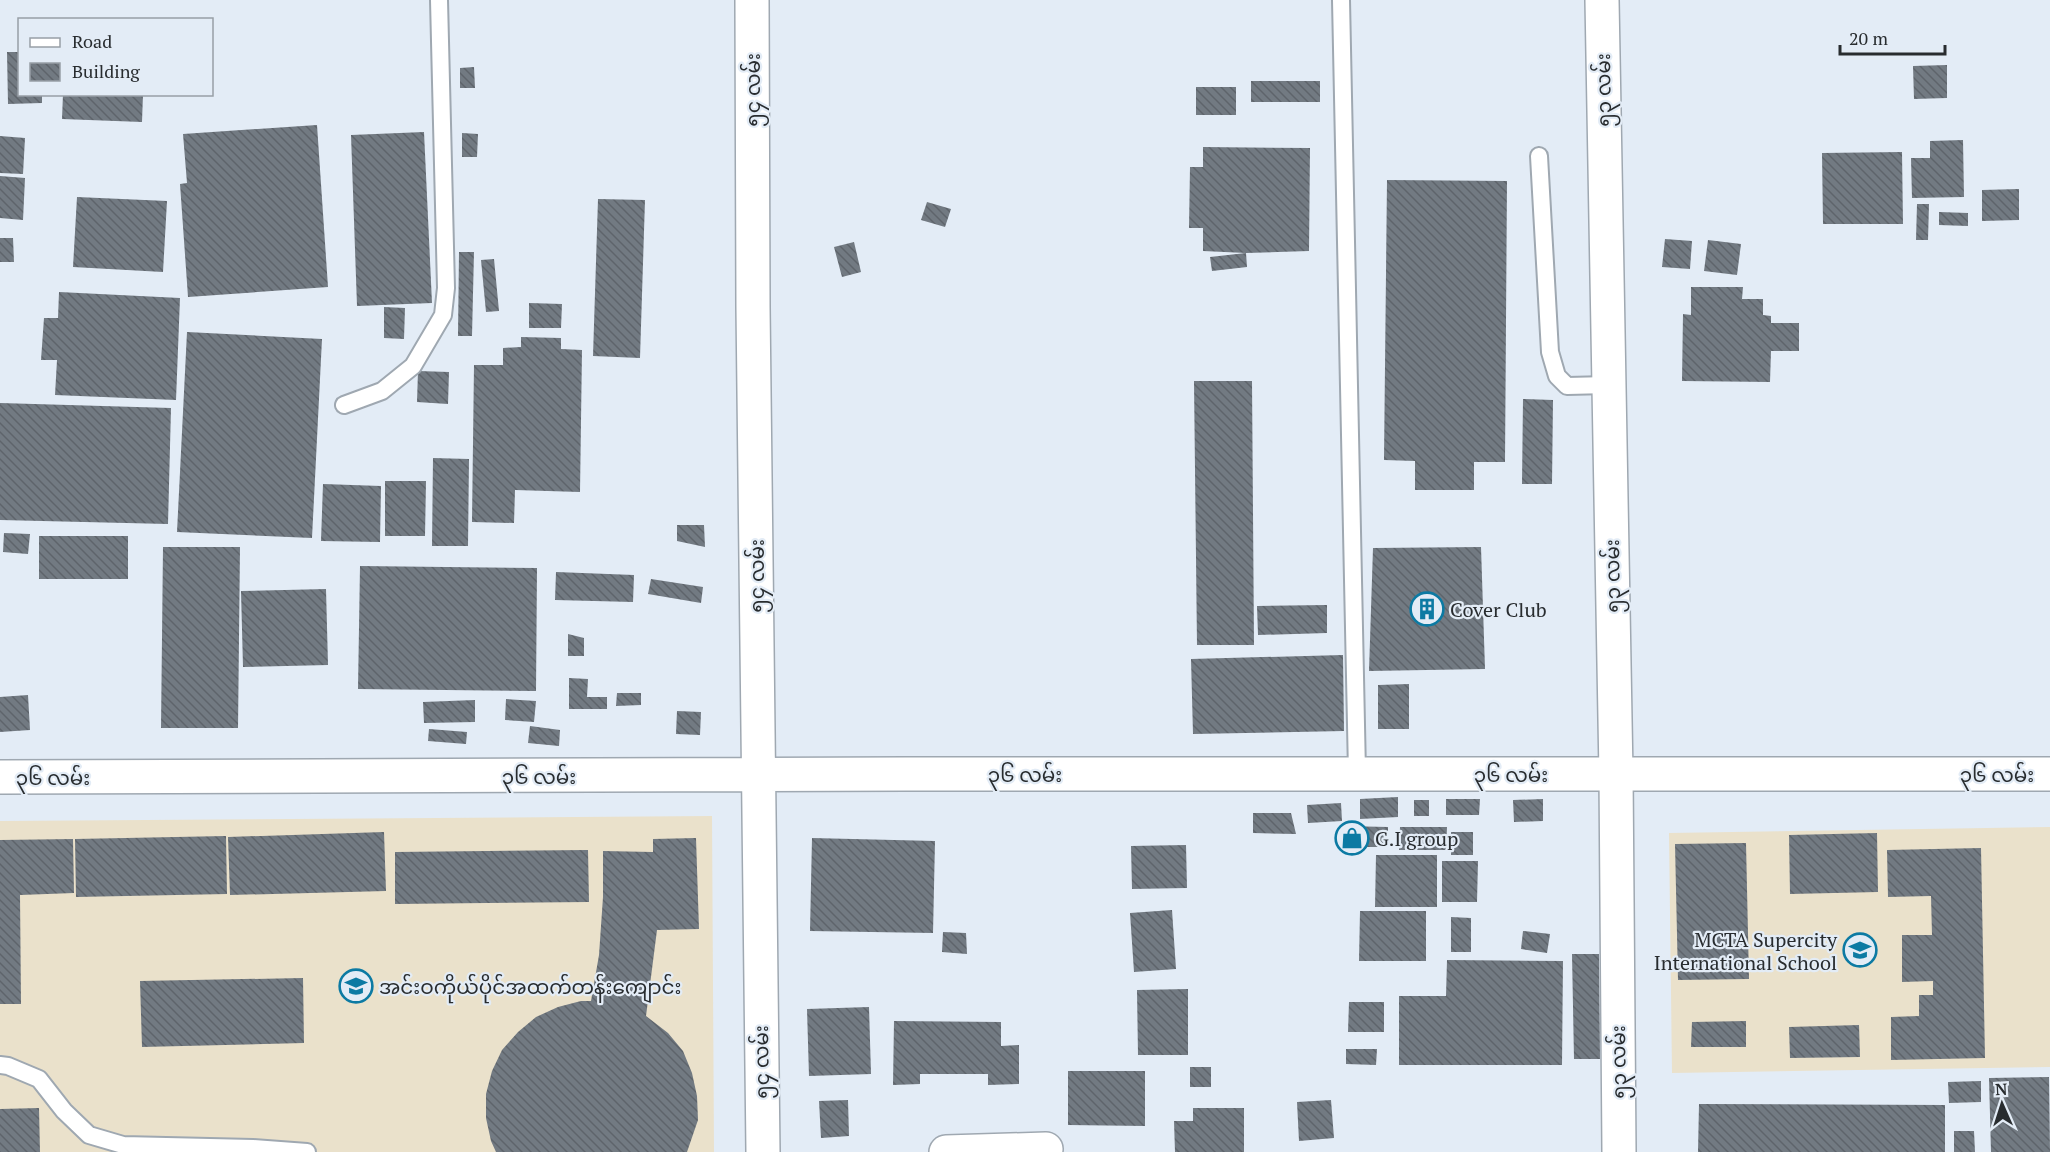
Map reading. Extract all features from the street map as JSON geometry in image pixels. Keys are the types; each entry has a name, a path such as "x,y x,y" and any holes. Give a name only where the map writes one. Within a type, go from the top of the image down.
{"street":[{"name":"၅၄ လမ်း","path":"752,0 763,1152"},
{"name":"၅၃ လမ်း","path":"1602,0 1616,774 1619,1152"},
{"name":"၃၆ လမ်း","path":"0,777 1357,773 2050,774"},
{"path":"945,1152 1046,1149"}],"lane":[{"path":"344,405 382,391 413,366 443,315 446,288 439,0"},
{"path":"1341,0 1357,773"},
{"path":"1539,156 1550,352 1557,376 1567,386 1608,385"},
{"path":"0,1065 39,1079 64,1111 89,1136 123,1145 253,1148 307,1152"}],"shaded area":[{"name":"အင်းဝကိုယ်ပိုင်အထက်တန်းကျောင်း","path":"712,816 714,1152 0,1152 0,821"},
{"name":"MCTA Supercity International School","path":"2050,827 2050,1067 1672,1073 1669,833"}],"building":[{"path":"7,52 18,52 18,96 42,96 42,103 8,104"},
{"path":"1947,65 1947,98 1914,99 1913,66"},
{"path":"474,67 475,88 460,88 460,68"},
{"path":"1251,81 1320,81 1320,102 1251,102"},
{"path":"1196,87 1236,87 1236,115 1196,115"},
{"path":"63,96 143,96 142,122 62,119"},
{"path":"317,125 328,287 188,297 180,184 187,183 183,134"},
{"path":"424,132 432,303 357,306 351,135"},
{"path":"462,133 478,134 477,157 462,157"},
{"path":"0,136 25,138 23,174 0,173"},
{"path":"1963,140 1964,197 1912,198 1911,158 1930,158 1930,141"},
{"path":"1203,147 1310,148 1309,251 1246,253 1203,251 1203,228 1189,228 1190,167 1203,167"},
{"path":"1902,152 1903,224 1823,224 1822,153"},
{"path":"0,176 25,178 23,220 0,218"},
{"path":"1387,180 1507,181 1505,462 1474,462 1474,490 1415,490 1415,461 1384,460"},
{"path":"2019,189 2019,220 1982,221 1982,190"},
{"path":"77,197 167,201 163,272 73,267"},
{"path":"598,199 645,200 640,358 593,356"},
{"path":"927,202 951,209 945,227 921,220"},
{"path":"1917,204 1929,204 1928,240 1916,240"},
{"path":"1939,212 1968,213 1968,226 1939,225"},
{"path":"0,238 13,238 14,262 0,262"},
{"path":"1665,239 1692,241 1690,269 1662,267"},
{"path":"1708,240 1741,244 1737,275 1704,271"},
{"path":"854,242 861,272 842,277 834,247"},
{"path":"459,252 474,252 472,336 458,336"},
{"path":"1246,253 1247,267 1212,271 1210,257"},
{"path":"494,259 499,311 486,312 481,260"},
{"path":"1691,287 1743,287 1742,299 1763,299 1763,315 1771,316 1771,323 1799,323 1799,351 1771,351 1770,382 1682,381 1683,314 1691,315"},
{"path":"59,292 180,298 176,400 55,395 57,360 41,360 44,318 58,318"},
{"path":"529,303 562,304 561,328 529,328"},
{"path":"384,307 405,308 404,339 384,338"},
{"path":"187,332 322,339 312,538 177,532"},
{"path":"521,337 561,338 561,349 582,350 580,492 515,490 514,523 472,522 474,365 503,365 503,348 521,347"},
{"path":"418,371 449,372 448,404 417,402"},
{"path":"1194,381 1252,381 1254,645 1197,645"},
{"path":"1523,399 1553,400 1552,484 1522,484"},
{"path":"0,403 171,408 168,524 0,520"},
{"path":"433,458 469,459 468,546 432,546"},
{"path":"385,481 426,481 425,536 385,536"},
{"path":"323,484 381,486 380,542 321,541"},
{"path":"677,525 704,525 705,547 677,541"},
{"path":"4,533 30,534 28,554 3,552"},
{"path":"39,536 128,536 128,579 39,579"},
{"path":"163,547 240,547 238,728 161,728"},
{"name":"Cover Club","path":"1481,547 1485,669 1369,671 1373,548"},
{"path":"360,566 537,568 536,691 358,689"},
{"path":"556,572 634,575 633,602 555,600"},
{"path":"651,579 703,587 701,603 648,594"},
{"path":"326,589 328,665 243,667 241,591"},
{"path":"1327,605 1327,633 1258,635 1257,606"},
{"path":"568,634 584,638 584,656 568,656"},
{"path":"1343,655 1344,731 1193,734 1191,659"},
{"path":"569,678 588,679 587,697 607,697 607,709 569,709"},
{"path":"1409,684 1409,729 1378,729 1378,685"},
{"path":"617,693 641,693 641,705 616,706"},
{"path":"28,695 30,730 0,732 0,697"},
{"path":"506,699 536,701 534,722 505,720"},
{"path":"475,700 475,722 424,723 423,702"},
{"path":"677,711 701,712 700,735 676,734"},
{"path":"530,726 560,730 559,746 528,743"},
{"path":"429,729 467,732 466,744 428,741"},
{"path":"1398,797 1398,817 1360,819 1360,799"},
{"path":"1446,799 1480,799 1479,815 1446,815"},
{"path":"1543,799 1543,821 1514,822 1513,800"},
{"path":"1414,800 1429,800 1429,816 1414,816"},
{"path":"1341,803 1342,821 1308,823 1307,805"},
{"path":"1253,813 1291,813 1296,834 1253,833"},
{"path":"1344,826 1388,827 1388,847 1344,847"},
{"path":"1400,827 1447,827 1446,850 1399,850"},
{"path":"384,832 386,891 230,895 228,837"},
{"path":"1451,832 1473,832 1473,855 1451,855"},
{"path":"1877,833 1878,892 1790,894 1789,835"},
{"path":"226,836 227,894 76,897 75,839"},
{"path":"696,838 699,929 657,930 646,1016 668,1033 683,1051 692,1073 697,1096 698,1120 687,1152 496,1152 486,1118 486,1094 492,1071 502,1050 536,1017 558,1007 591,1001 599,955 603,851 653,852 653,839"},
{"path":"812,838 935,841 933,933 810,931"},
{"path":"73,839 74,893 20,895 21,1004 0,1004 0,840"},
{"path":"1746,843 1749,979 1678,980 1675,844"},
{"path":"1186,845 1187,888 1132,889 1131,846"},
{"path":"1981,848 1985,1058 1891,1060 1891,1017 1919,1016 1919,995 1933,995 1933,981 1902,982 1902,935 1932,935 1931,896 1888,897 1887,850"},
{"path":"588,850 589,902 395,904 395,852"},
{"path":"1376,855 1437,855 1437,907 1375,907"},
{"path":"1442,861 1478,861 1477,902 1442,902"},
{"path":"1172,910 1176,969 1134,972 1130,913"},
{"path":"1360,911 1426,911 1426,961 1359,961"},
{"path":"1451,917 1471,918 1471,952 1451,952"},
{"path":"1523,931 1550,934 1547,953 1521,949"},
{"path":"943,932 966,933 967,954 942,952"},
{"path":"1572,954 1599,954 1600,1059 1574,1059"},
{"path":"1447,960 1563,961 1562,1065 1399,1065 1399,996 1446,996"},
{"path":"303,978 304,1043 142,1047 140,981"},
{"path":"1188,989 1188,1055 1138,1055 1137,990"},
{"path":"1349,1002 1384,1002 1384,1032 1348,1032"},
{"path":"869,1007 871,1074 809,1076 807,1009"},
{"path":"894,1021 1001,1022 1001,1046 1019,1045 1019,1084 988,1085 988,1074 920,1074 920,1084 893,1085"},
{"path":"1746,1021 1746,1047 1691,1047 1692,1022"},
{"path":"1859,1025 1860,1057 1790,1058 1789,1027"},
{"path":"1346,1049 1377,1049 1376,1065 1346,1064"},
{"path":"1190,1067 1211,1067 1211,1087 1190,1087"},
{"path":"1068,1071 1145,1071 1145,1126 1068,1125"},
{"path":"2049,1077 2050,1152 1991,1152 1989,1078"},
{"path":"1981,1081 1981,1102 1949,1103 1948,1082"},
{"path":"848,1100 849,1136 821,1138 819,1101"},
{"path":"1331,1100 1334,1138 1299,1141 1297,1102"},
{"path":"1699,1104 1945,1105 1945,1152 1698,1152"},
{"path":"39,1108 40,1152 0,1152 0,1109"},
{"path":"1193,1108 1244,1108 1244,1152 1175,1152 1174,1121 1193,1121"},
{"path":"1954,1131 1974,1131 1975,1152 1954,1152"}],"place":[{"name":"Cover Club","path":"1427,609"},
{"name":"G.I group","path":"1352,838"},
{"name":"MCTA Supercity International School","path":"1860,950"},
{"name":"အင်းဝကိုယ်ပိုင်အထက်တန်းကျောင်း","path":"356,986"}]}
